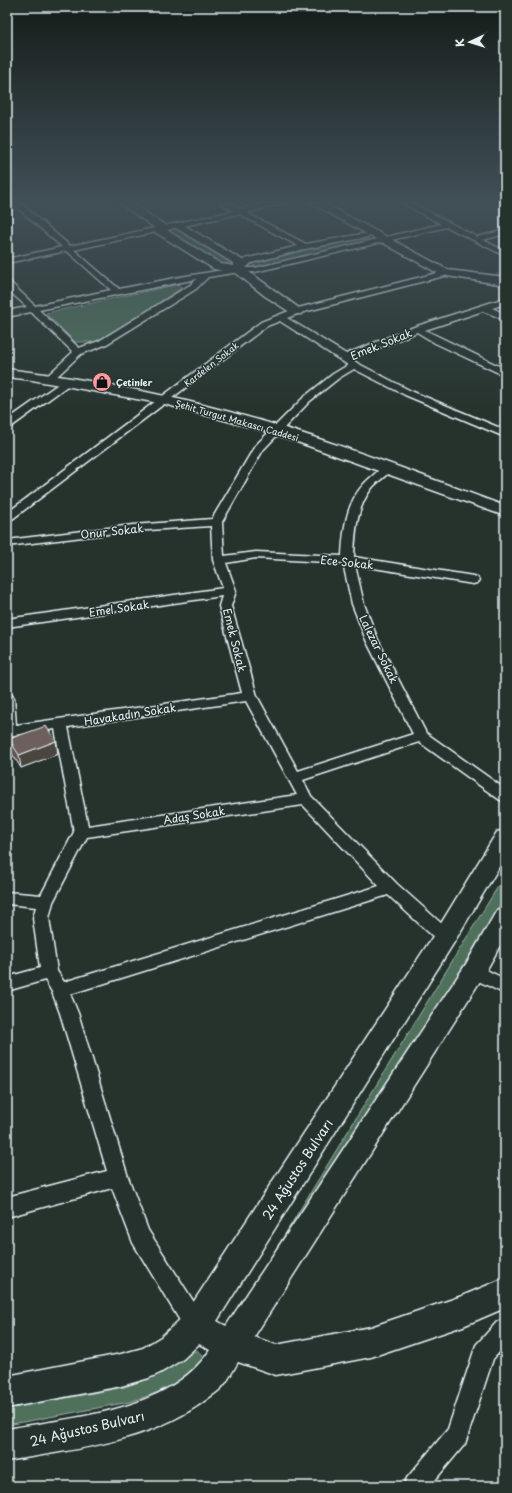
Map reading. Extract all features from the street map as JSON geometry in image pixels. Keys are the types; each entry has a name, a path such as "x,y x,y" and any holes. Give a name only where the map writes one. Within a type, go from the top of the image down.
{"street":[{"path":"96,273 118,292"},
{"path":"7,314 221,273"},
{"path":"242,273 269,293 297,311"},
{"path":"445,273 505,281"},
{"name":"Kardelen Sokak","path":"7,518 264,324 280,316 297,311 445,273"},
{"path":"49,379 78,352 102,343 193,287 206,275"},
{"path":"7,284 78,352"},
{"name":"Emek Sokak","path":"445,937 391,888 306,799 250,696 224,606 230,591 219,560 216,522 259,448 307,399 363,349 417,329 505,301"},
{"path":"484,308 505,317"},
{"path":"280,316 350,361 408,393 505,434"},
{"path":"417,329 438,341 505,373"},
{"name":"Şehit Turgut Makascı Caddesi","path":"7,373 165,400 276,430 388,468 505,511"},
{"path":"7,425 66,382"},
{"name":"Lalezar Sokak","path":"388,468 367,487 355,508 349,534 348,560 358,604 372,640 421,736 505,796"},
{"name":"Onur Sokak","path":"7,543 133,528 216,522"},
{"name":"Ece Sokak","path":"219,560 256,555 348,560 473,580"},
{"name":"Emel Sokak","path":"7,623 230,591"},
{"name":"Havakadın Sokak","path":"9,732 250,696"},
{"path":"7,698 9,732"},
{"path":"62,725 82,832 45,902 41,918 49,972 60,990 69,1013 118,1176 140,1236 196,1326 232,1345 276,1360 316,1354 371,1342 463,1311 505,1293"},
{"path":"295,777 421,736"},
{"name":"Adaş Sokak","path":"82,832 306,799"},
{"name":"24 Ağustos Bulvarı","path":"7,1392 121,1370 149,1362 172,1348 196,1326 445,937 505,838"},
{"path":"60,990 391,888"},
{"path":"7,898 45,902"},
{"name":"24 Ağustos Bulvarı","path":"7,1446 105,1426 154,1412 186,1395 212,1375 474,971 505,916"},
{"path":"474,971 505,987"},
{"path":"7,984 49,972"},
{"path":"7,1208 118,1176"},
{"path":"415,1486 457,1436 484,1353 505,1330"}],"green space":[{"path":"180,284 183,287 98,342 75,342 46,313"},
{"path":"505,875 505,896 246,1329 233,1319"},
{"path":"197,1350 206,1362 169,1388 129,1402 7,1425 7,1409 125,1387 151,1377"}],"building":[{"path":"46,726 56,741 19,755 9,739"}],"place":[{"name":"Çetinler","path":"102,382"}]}
